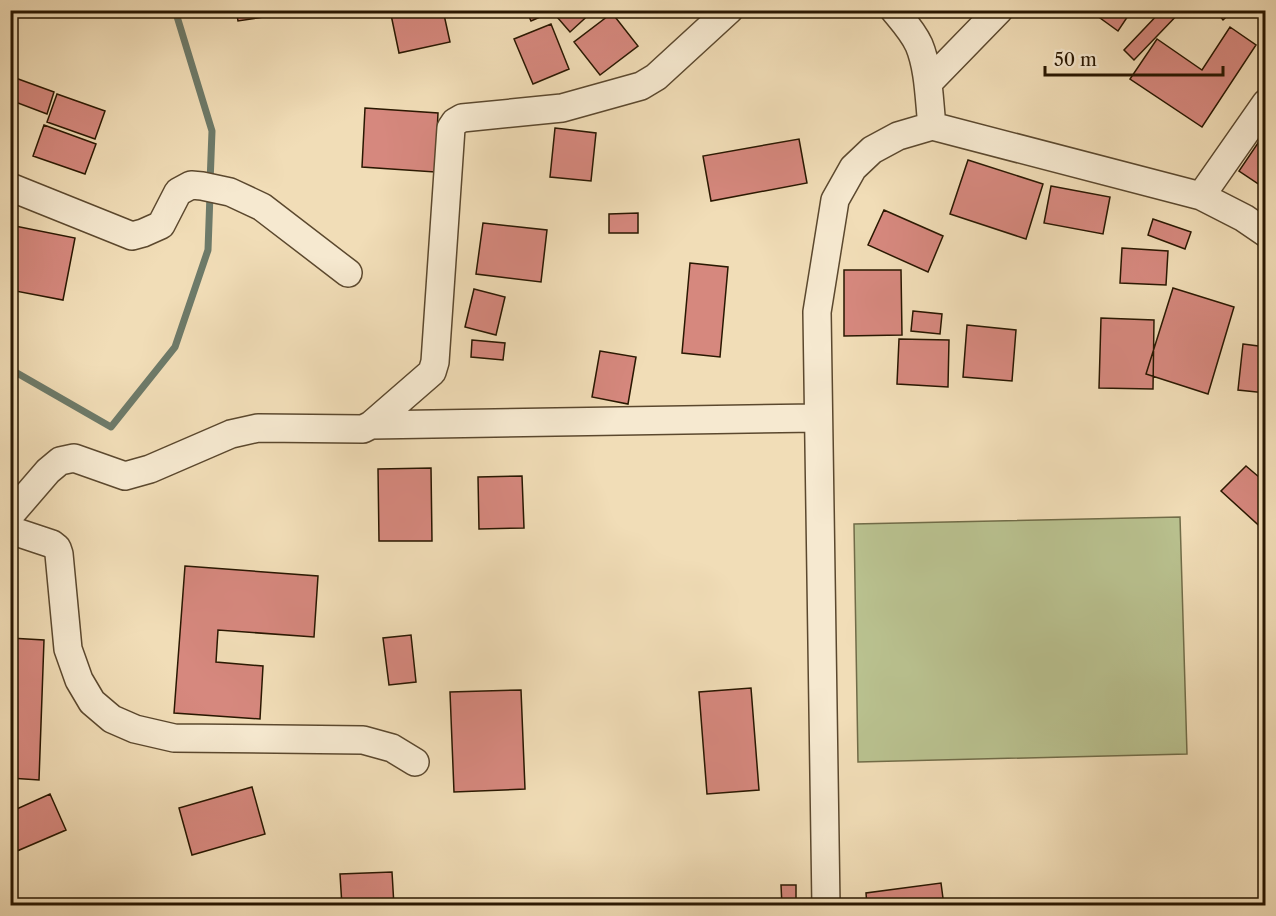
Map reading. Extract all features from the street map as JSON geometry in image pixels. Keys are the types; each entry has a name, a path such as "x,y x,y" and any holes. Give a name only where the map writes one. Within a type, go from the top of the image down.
{"street":[{"path":"371,425 432,372 435,362 451,128 455,122 462,118 562,108 641,86 656,77 729,10"},
{"path":"894,10 919,46 928,83 932,126"},
{"path":"928,83 999,10"},
{"path":"1201,196 1266,103"},
{"path":"826,906 817,312 835,200 853,168 872,150 898,136 932,126 1201,196 1244,218 1266,233"},
{"path":"10,188 132,236 161,225 178,192 191,185 230,192 262,207 348,273"},
{"path":"10,515 48,471 60,461 74,458 125,476 150,469 231,434 258,428 355,430 371,425 817,418"},
{"path":"10,530 52,544 57,548 68,649 79,680 92,702 112,719 135,729 174,738 363,740 392,748 415,762"}],"green space":[{"path":"1180,517 1187,754 858,762 854,524"}],"building":[{"path":"236,10 276,10 276,15 238,21"},
{"path":"390,10 443,10 450,42 399,53"},
{"path":"526,10 546,10 547,14 531,21"},
{"path":"551,10 594,10 570,32"},
{"path":"1089,10 1132,10 1118,31"},
{"path":"1162,10 1182,10 1134,60 1124,50"},
{"path":"1215,10 1234,10 1223,20"},
{"path":"612,13 638,46 600,75 574,42"},
{"path":"551,24 569,69 533,84 514,39"},
{"path":"1230,27 1256,45 1202,127 1130,79 1157,39 1202,70"},
{"path":"10,76 54,92 47,114 10,100"},
{"path":"57,94 105,111 95,139 47,122"},
{"path":"365,108 438,113 435,172 362,167"},
{"path":"44,125 96,144 85,174 33,156"},
{"path":"555,128 596,133 591,181 550,177"},
{"path":"799,139 807,183 711,201 703,156"},
{"path":"1260,140 1266,144 1266,189 1239,171"},
{"path":"968,160 1043,184 1026,239 950,214"},
{"path":"1051,186 1110,197 1103,234 1044,223"},
{"path":"884,210 943,236 928,272 868,245"},
{"path":"638,213 638,233 609,233 609,214"},
{"path":"1153,219 1191,232 1185,249 1148,235"},
{"path":"483,223 547,230 541,282 476,274"},
{"path":"10,225 75,238 63,300 10,290"},
{"path":"1122,248 1168,251 1166,285 1120,283"},
{"path":"690,263 728,267 720,357 682,353"},
{"path":"844,270 901,270 902,335 844,336"},
{"path":"1173,288 1234,307 1208,394 1146,374"},
{"path":"474,289 505,297 496,335 465,327"},
{"path":"10,297 16,297 14,338 10,338"},
{"path":"913,311 942,314 940,334 911,331"},
{"path":"1101,318 1154,320 1153,389 1099,388"},
{"path":"967,325 1016,330 1012,381 963,377"},
{"path":"899,339 949,340 948,387 897,384"},
{"path":"472,340 505,343 503,360 471,357"},
{"path":"1243,344 1266,347 1266,393 1238,390"},
{"path":"600,351 636,357 628,404 592,397"},
{"path":"1246,466 1266,483 1266,532 1221,491"},
{"path":"431,468 432,541 379,541 378,469"},
{"path":"522,476 524,528 479,529 478,477"},
{"path":"185,566 318,576 314,637 218,630 216,662 263,666 260,719 174,713"},
{"path":"411,635 416,682 389,685 383,638"},
{"path":"10,638 44,640 39,780 10,778"},
{"path":"751,688 759,790 707,794 699,692"},
{"path":"521,690 525,789 454,792 450,692"},
{"path":"252,787 265,834 192,855 179,808"},
{"path":"50,794 66,830 10,854 10,812"},
{"path":"392,872 394,906 342,906 340,874"},
{"path":"941,883 944,906 867,906 866,893"},
{"path":"781,885 796,885 796,906 782,906"}],"waterway":[{"path":"175,10 212,131 210,183"},
{"path":"10,369 111,427 175,347 208,250 210,194"}]}
